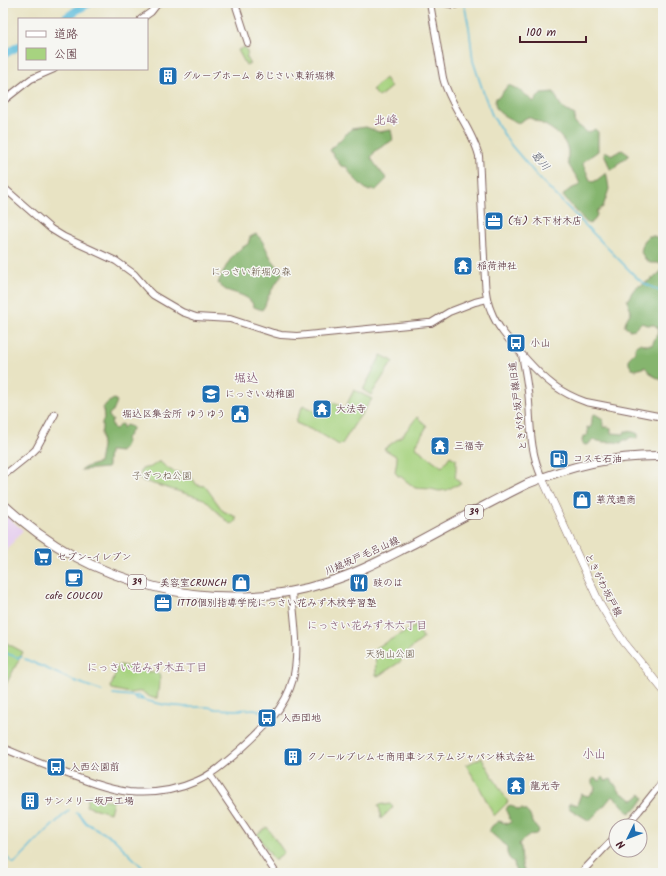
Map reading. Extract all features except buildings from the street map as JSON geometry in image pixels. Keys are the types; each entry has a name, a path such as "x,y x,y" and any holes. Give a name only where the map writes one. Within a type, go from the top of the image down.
{"main road":[{"name":"川越坂戸毛呂山線","path":"3,504 18,518 48,541 76,558 116,576 166,590 201,595 255,596 292,592 329,582 362,569 390,556 510,492 542,478 573,468 617,459 663,456"},
{"name":"ときがわ坂戸線","path":"542,478 604,611 624,642 663,690"}],"street":[{"path":"142,18 151,12 158,3"},
{"path":"235,3 248,42"},
{"path":"430,3 442,78 445,88 471,136 479,156 486,299 496,323 547,381 569,395 586,402 663,417"},
{"path":"445,3 451,5 458,4"},
{"path":"3,101 31,79 52,70"},
{"path":"3,187 51,229 64,237 116,261 134,274 153,295 182,312 193,316 230,319 273,333 297,336 431,323 449,312 486,299"},
{"name":"ときがわ坂戸線旧道","path":"522,354 529,401 532,449 542,478"},
{"path":"3,476 34,452 55,414"},
{"path":"3,748 94,783 118,790 138,792 172,789 191,784 210,775 258,734 279,710 290,690 293,679 296,650 292,592"},
{"path":"210,775 276,873"},
{"path":"633,818 663,781"},
{"path":"581,873 608,844"}],"shaded area":[{"path":"3,513 23,530 3,555"}],"green space":[{"path":"245,47 248,54 246,56 250,63 246,65 238,50"},
{"path":"385,78 391,87 379,97 372,90"},
{"path":"508,85 522,92 534,102 541,93 554,92 562,106 567,111 575,115 574,122 588,133 595,129 598,132 598,151 583,162 583,164 590,180 593,182 606,173 609,189 603,207 597,211 597,216 591,223 589,224 586,222 563,196 569,190 580,185 568,163 568,149 560,136 546,126 528,117 518,123 498,111 495,103 496,98 500,96"},
{"path":"366,127 379,132 391,130 393,140 375,151 371,158 387,179 375,191 373,189 369,191 359,183 347,167 341,166 330,150 351,129"},
{"path":"622,150 629,155 617,164 616,167 610,169 604,153 607,152 612,155"},
{"name":"にっさい新堀の森","path":"256,234 262,240 272,259 283,272 262,310 254,307 246,297 226,290 218,283 233,256 248,244 250,237"},
{"path":"648,236 654,236 663,241 663,265 658,263 650,263 645,259 641,252 643,243"},
{"path":"663,266 663,381 652,375 645,367 636,370 632,369 629,364 629,358 635,352 635,348 640,343 652,345 659,330 655,325 641,323 635,329 630,330 625,327 625,325 631,311 627,301 632,292 636,287 658,275"},
{"path":"381,355 393,361 371,395 363,390"},
{"path":"354,390 372,399 342,444 339,445 321,434 296,423 303,405 326,416 332,402 345,408"},
{"path":"114,399 117,401 114,410 109,414 113,421 111,421 113,428 116,429 120,424 122,424 123,428 126,425 132,427 126,438 126,444 121,452 109,451 107,468 81,470 99,463 102,446 102,423 104,419 103,408 107,403"},
{"path":"595,414 603,419 603,427 611,428 611,433 624,434 625,431 630,431 638,434 638,437 634,439 631,437 621,443 594,440 589,444 583,444 583,436 588,434 587,427 590,428 592,417"},
{"path":"417,417 427,426 415,447 442,467 450,456 457,460 455,477 461,484 447,490 439,491 415,488 398,476 395,472 397,460 396,456 384,449 402,436"},
{"name":"子ぎつね公園","path":"158,462 168,469 189,475 197,485 205,486 223,511 236,517 234,523 230,524 204,499 140,480 141,469 151,467"},
{"name":"天狗山公園","path":"416,626 418,627 423,639 410,649 400,662 378,676 376,675 375,648"},
{"path":"3,641 23,652 3,690"},
{"path":"120,665 159,674 160,678 157,698 150,697 142,692 129,693 112,689 111,687 118,666"},
{"path":"481,758 508,802 494,816 479,786 466,765"},
{"path":"602,777 606,781 611,779 620,792 633,800 641,794 644,798 637,808 630,813 612,796 590,820 570,809 568,806 570,803 577,805 581,794 588,796 594,791 595,788 592,780 594,778 599,781"},
{"path":"89,795 113,802 110,813 86,806"},
{"path":"390,804 393,807 381,819 378,805"},
{"path":"511,805 518,810 522,809 526,811 539,831 536,834 529,835 519,844 521,848 522,865 525,873 516,873 514,863 509,858 507,853 507,846 489,831 492,826 499,821 508,824 511,822 506,810 508,806"},
{"path":"267,827 284,852 276,860 274,860 257,834"}],"waterway":[{"name":"葛川","path":"65,18 90,3"},
{"name":"葛川","path":"463,4 469,27 473,61 485,97 492,115 511,145 539,178 637,278 663,293"},
{"name":"葛川","path":"3,55 18,47"},
{"path":"3,651 19,658 22,657"},
{"path":"25,659 72,680 102,691"},
{"path":"113,694 132,696 137,699 165,705 236,710 255,709 260,711 263,716"},
{"path":"132,696 138,696 145,700"},
{"path":"3,854 15,863 69,810"},
{"path":"76,813 78,813 86,823 113,838 148,873"}],"place":[{"name":"グループホーム あじさい東新堀棟","path":"168,76"},
{"name":"(有) 木下材木店","path":"494,221"},
{"name":"稲荷神社","path":"463,266"},
{"name":"小山","path":"516,343"},
{"name":"にっさい幼稚園","path":"211,394"},
{"name":"大法寺","path":"322,409"},
{"name":"堀込区集会所 ゆうゆう","path":"240,414"},
{"name":"三福寺","path":"440,446"},
{"name":"コスモ石油","path":"559,459"},
{"name":"華茂通商","path":"582,500"},
{"name":"セブン-イレブン","path":"43,557"},
{"name":"cafe COUCOU","path":"74,578"},
{"name":"美容室CRUNCH","path":"241,583"},
{"name":"鼓のは","path":"359,583"},
{"name":"ITTO個別指導学院にっさい花みず木校学習塾","path":"163,603"},
{"name":"入西団地","path":"267,718"},
{"name":"クノールブレムセ商用車システムジャパン株式会社","path":"293,757"},
{"name":"入西公園前","path":"56,767"},
{"name":"龍光寺","path":"516,786"},
{"name":"サンメリー坂戸工場","path":"30,801"}],"district":[{"name":"北峰","path":"386,120"},
{"name":"堀込","path":"246,378"},
{"name":"にっさい花みず木六丁目","path":"367,626"},
{"name":"にっさい花みず木五丁目","path":"147,668"},
{"name":"小山","path":"594,754"}]}
